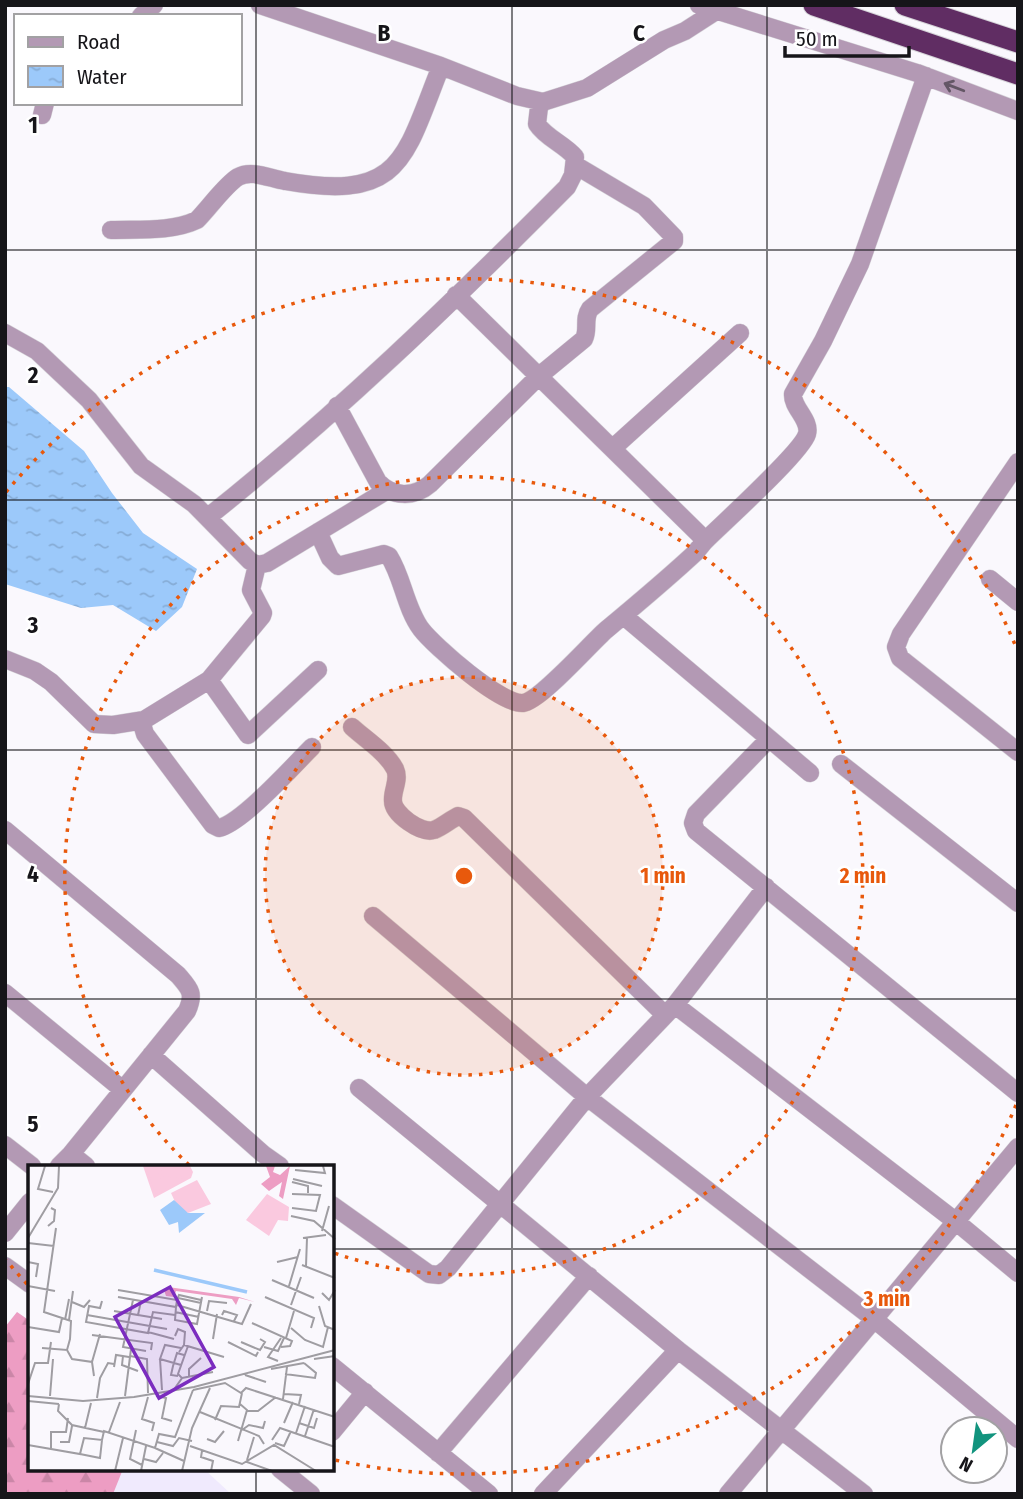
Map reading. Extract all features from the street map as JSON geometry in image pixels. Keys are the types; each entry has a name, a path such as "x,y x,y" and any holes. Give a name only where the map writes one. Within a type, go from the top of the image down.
{"highway":[{"path":"814,5 1018,74"},
{"path":"905,5 1018,42"}],"street":[{"path":"260,5 441,66 516,96 543,103"},
{"path":"208,517 259,477 337,407 488,267 567,187 573,175 575,157 537,124 539,107 543,103 587,88 663,40 685,31 708,8 926,76 1018,111"},
{"path":"111,230 191,223 241,176 254,174 330,186 348,186 370,181 391,169 407,152 441,66"},
{"path":"318,532 330,558 338,566 384,554 389,556 413,616 422,630 463,669 503,696 519,703 533,699 607,629 625,617 700,548 791,456 806,437 807,426 794,402 793,394 823,341 860,264 926,76"},
{"path":"337,407 378,482 386,491 412,495 423,490 539,376 584,340 587,334 586,318 590,309 674,241 674,237 644,206 575,165"},
{"path":"456,295 613,448 704,542"},
{"path":"613,448 740,332"},
{"path":"5,333 37,351 89,400 141,466 194,504 257,565 267,563 386,491"},
{"path":"1018,462 901,634 896,647 900,658 1018,752"},
{"path":"5,659 35,671 51,682 94,724 113,725 144,720 209,680 262,617 251,590 257,565"},
{"path":"990,579 1018,602"},
{"path":"625,617 810,773"},
{"path":"209,680 248,735 318,670"},
{"path":"144,720 142,724 145,734 213,824 219,828 234,820 270,791 312,747"},
{"path":"352,727 389,761 396,771 397,780 392,798 397,812 426,831 434,830 458,816 464,818 670,1010 954,1220 1018,1273"},
{"path":"769,739 696,814 692,823 696,831 1018,1093"},
{"path":"841,764 1018,903"},
{"path":"5,830 178,975 189,988 192,999 187,1011 65,1160"},
{"path":"334,1206 429,1274 439,1275 448,1268 587,1097 670,1010 766,887"},
{"path":"373,916 587,1097 874,1319 1018,1439"},
{"path":"5,993 123,1090"},
{"path":"151,1055 278,1165"},
{"path":"359,1088 678,1350 864,1494"},
{"path":"5,1145 30,1165"},
{"path":"728,1494 954,1220 1018,1147"},
{"path":"5,1233 28,1204"},
{"path":"5,1266 28,1283"},
{"path":"438,1453 589,1276"},
{"path":"543,1494 678,1350"},
{"path":"334,1368 489,1494"},
{"path":"334,1430 365,1392"},
{"path":"293,1473 311,1494"}],"shaded area":[{"path":"17,1312 28,1320 28,1471 206,1471 231,1494 5,1494 5,1327"}],"green space":[{"path":"17,1312 28,1320 28,1471 122,1471 113,1494 9,1494 5,1490 5,1327"}],"water":[{"path":"5,387 9,387 84,451 143,533 197,569 182,607 156,631 113,605 81,608 5,584"}]}
